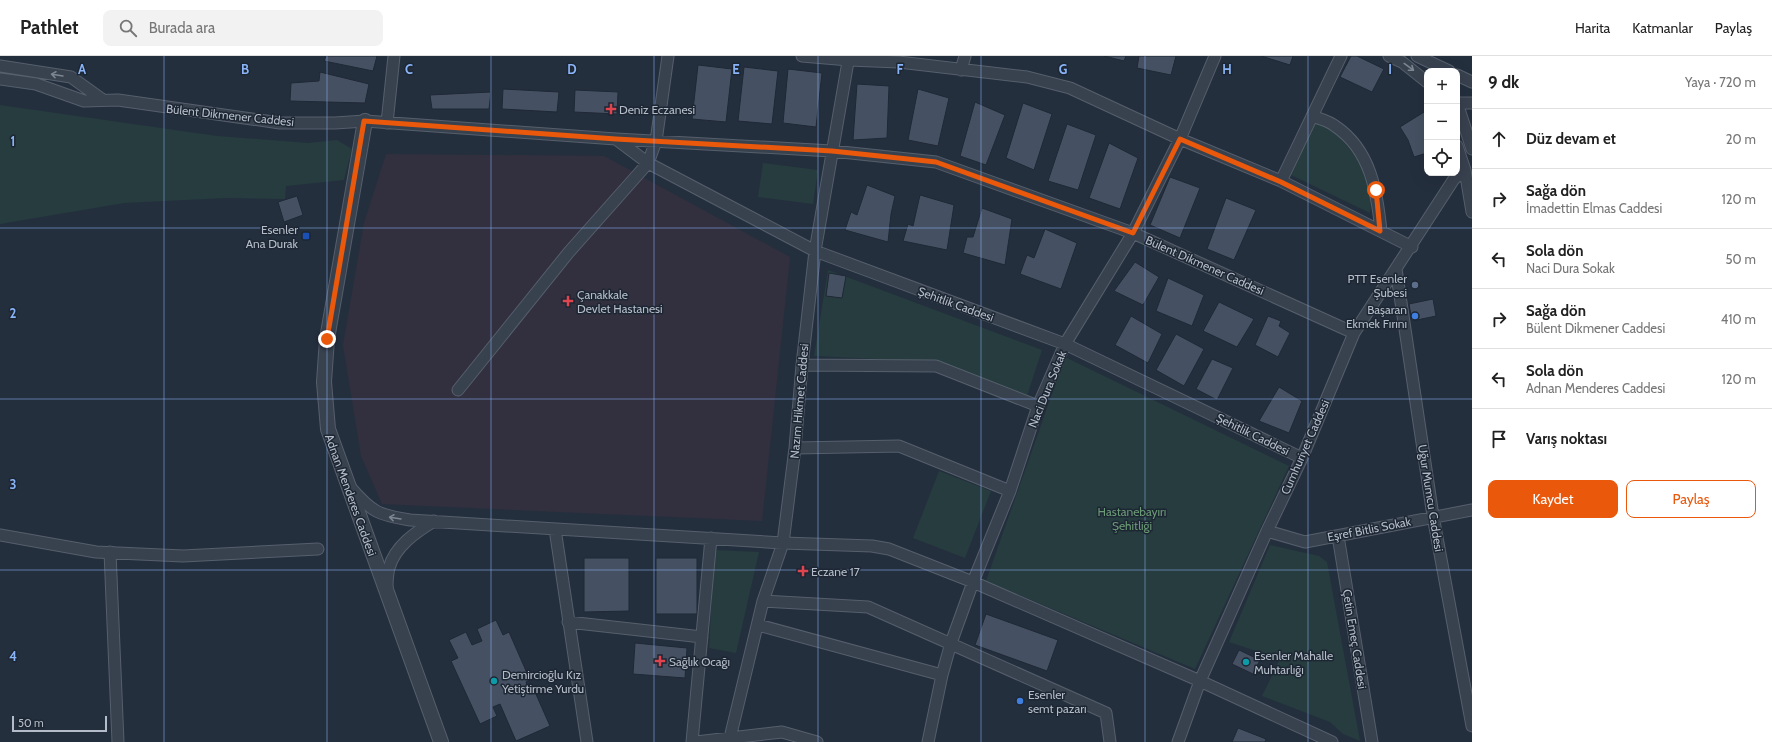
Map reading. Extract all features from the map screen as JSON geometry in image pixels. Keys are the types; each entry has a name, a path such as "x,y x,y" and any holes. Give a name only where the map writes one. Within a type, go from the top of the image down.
{"street":[{"path":"387,123 394,56"},
{"path":"458,390 569,252 648,163 656,141 668,56"},
{"path":"802,56 900,59 961,70 1027,77 1070,88 1180,139 1281,182 1412,247"},
{"path":"961,70 964,56"},
{"name":"Naci Dura Sokak","path":"928,742 942,675 951,643 973,582 1010,491 1038,406 1065,344 1133,233 1180,139 1215,56"},
{"path":"1281,182 1341,56"},
{"path":"1389,56 1402,62 1424,80"},
{"path":"1416,56 1431,68"},
{"path":"1416,56 1442,68"},
{"name":"Nazım Hikmet Caddesi","path":"729,740 763,601 783,543 795,448 802,365 815,251 849,58"},
{"path":"0,66 70,77 104,100"},
{"path":"1460,76 1472,82"},
{"name":"Bülent Dikmener Caddesi","path":"0,79 36,84 84,101 118,100 280,123 335,123 364,121 616,139 832,151 936,162 1133,233 1354,333"},
{"path":"1460,81 1472,82"},
{"path":"1460,103 1472,103"},
{"path":"1457,104 1472,143"},
{"path":"1312,116 1338,128 1352,142 1364,159 1376,190 1380,231"},
{"name":"Adnan Menderes Caddesi","path":"364,121 327,339 324,382 328,430 345,481 441,742"},
{"name":"Şehitlik Caddesi","path":"616,139 648,163 815,251 1065,344 1302,458"},
{"path":"1460,155 1465,170 1472,212"},
{"name":"Cumhuriyet Caddesi","path":"1178,742 1200,681 1267,531 1302,458 1354,333 1412,247 1454,180 1465,170"},
{"name":"Uğur Mumcu Caddesi","path":"1396,269 1433,516 1472,726"},
{"path":"802,365 936,366 1038,406"},
{"path":"795,448 899,446 1010,491"},
{"path":"345,481 366,505 385,516 410,520 434,520 783,543 872,546 889,549 973,582 1200,681 1332,742"},
{"name":"Eşref Bitlis Sokak","path":"1267,531 1305,542 1433,516 1472,510"},
{"path":"386,593 389,568 399,550 411,536 434,520"},
{"path":"555,529 587,742"},
{"path":"0,535 96,552 183,556 318,549"},
{"name":"Çetin Emeç Caddesi","path":"1338,536 1372,742"},
{"path":"692,742 711,538"},
{"path":"110,552 118,742"},
{"path":"763,601 868,607 1106,713 1110,742"},
{"path":"568,622 702,636"},
{"path":"758,625 942,675"},
{"path":"696,742 729,740 782,732 817,742"}],"shaded area":[{"name":"Çanakkale Devlet Hastanesi","path":"386,154 604,156 790,257 762,521 382,504 361,456 343,345 364,223"}],"green space":[{"path":"0,105 217,136 308,143 337,140 352,149 344,180 286,186 285,199 226,198 124,203 0,224"},
{"path":"1314,122 1334,130 1366,169 1372,192 1370,213 1291,175"},
{"path":"763,163 818,170 813,204 758,197"},
{"path":"828,270 1042,350 1027,396 937,362 814,356"},
{"name":"Hastanebayırı Şehitliği","path":"1065,357 1289,466 1195,669 986,581"},
{"path":"939,471 991,491 965,558 913,538"},
{"path":"1270,545 1319,556 1327,562 1360,741 1343,734 1330,722 1262,696 1280,659 1229,642"},
{"path":"714,550 759,552 736,653 709,648"}],"building":[{"path":"326,56 377,56 373,71 324,61"},
{"path":"1104,56 1126,56 1124,61"},
{"path":"1139,56 1176,56 1171,75 1137,68"},
{"path":"1261,56 1293,56 1290,65"},
{"path":"1351,56 1357,56 1384,69 1372,92 1340,77"},
{"path":"698,65 732,69 726,122 692,119"},
{"path":"744,67 778,71 772,124 738,121"},
{"path":"788,69 822,73 816,127 783,123"},
{"path":"320,72 369,84 365,103 290,101 291,83 319,81"},
{"path":"857,84 889,86 887,138 853,140"},
{"path":"503,89 559,92 557,112 502,109"},
{"path":"918,89 949,98 938,146 908,140"},
{"path":"575,90 618,92 617,114 574,112"},
{"path":"491,92 489,109 432,109 430,95"},
{"path":"975,102 1005,115 986,165 960,156"},
{"path":"1023,103 1052,114 1034,170 1006,158"},
{"path":"1424,112 1424,154 1414,157 1408,140 1400,127"},
{"path":"1067,124 1096,135 1078,190 1048,181"},
{"path":"1109,143 1138,158 1120,209 1089,198"},
{"path":"1170,177 1200,188 1180,238 1150,225"},
{"path":"867,185 895,196 891,214 888,242 845,230 851,212 857,215"},
{"path":"920,195 954,205 947,250 903,241 908,224 913,226"},
{"path":"297,196 303,215 284,222 278,202"},
{"path":"1226,198 1256,210 1234,260 1207,249"},
{"path":"982,208 1012,219 1005,265 963,253 967,237 973,237"},
{"path":"1045,229 1077,243 1061,289 1020,274 1027,255 1034,258"},
{"path":"1135,262 1159,277 1143,305 1114,291"},
{"path":"829,273 846,276 842,298 826,296"},
{"path":"1168,278 1204,295 1192,326 1156,311"},
{"path":"1433,299 1436,316 1412,321 1409,304"},
{"path":"1219,302 1254,319 1237,347 1203,331"},
{"path":"1131,316 1162,334 1148,363 1115,345"},
{"path":"1268,316 1281,321 1279,326 1290,333 1278,357 1255,345"},
{"path":"1176,334 1204,349 1184,386 1156,370"},
{"path":"1212,359 1233,368 1217,400 1196,389"},
{"path":"1279,387 1302,401 1289,433 1259,421"},
{"path":"584,558 629,558 629,611 584,612"},
{"path":"656,558 697,558 697,614 656,614"},
{"path":"986,614 1058,640 1047,671 975,645"},
{"name":"Demircioğlu Kız Yetiştirme Yurdu","path":"496,620 503,635 509,632 530,680 526,682 527,685 531,683 550,726 516,741 500,704 493,707 497,716 480,724 451,661 458,658 449,640 466,632 472,645 482,641 477,629"},
{"name":"Sağlık Ocağı","path":"635,643 687,648 685,678 633,674"},
{"name":"Esenler Mahalle Muhtarlığı","path":"1239,650 1260,660 1253,674 1232,664"},
{"path":"1238,728 1266,739 1265,742 1232,742"}],"place":[{"name":"Deniz Eczanesi","path":"611,109"},
{"name":"Esenler Ana Durak","path":"306,236"},
{"name":"PTT Esenler Şubesi","path":"1415,285"},
{"name":"Çanakkale Devlet Hastanesi","path":"568,301"},
{"name":"Başaran Ekmek Fırını","path":"1415,316"},
{"name":"Eczane 17","path":"803,571"},
{"name":"Sağlık Ocağı","path":"660,661"},
{"name":"Esenler Mahalle Muhtarlığı","path":"1246,662"},
{"name":"Demircioğlu Kız Yetiştirme Yurdu","path":"494,681"},
{"name":"Esenler semt pazarı","path":"1020,701"}],"route":[{"path":"327,339 364,121 616,139 832,151 936,162 1133,233 1180,139 1281,182 1380,231 1376,190"}]}
